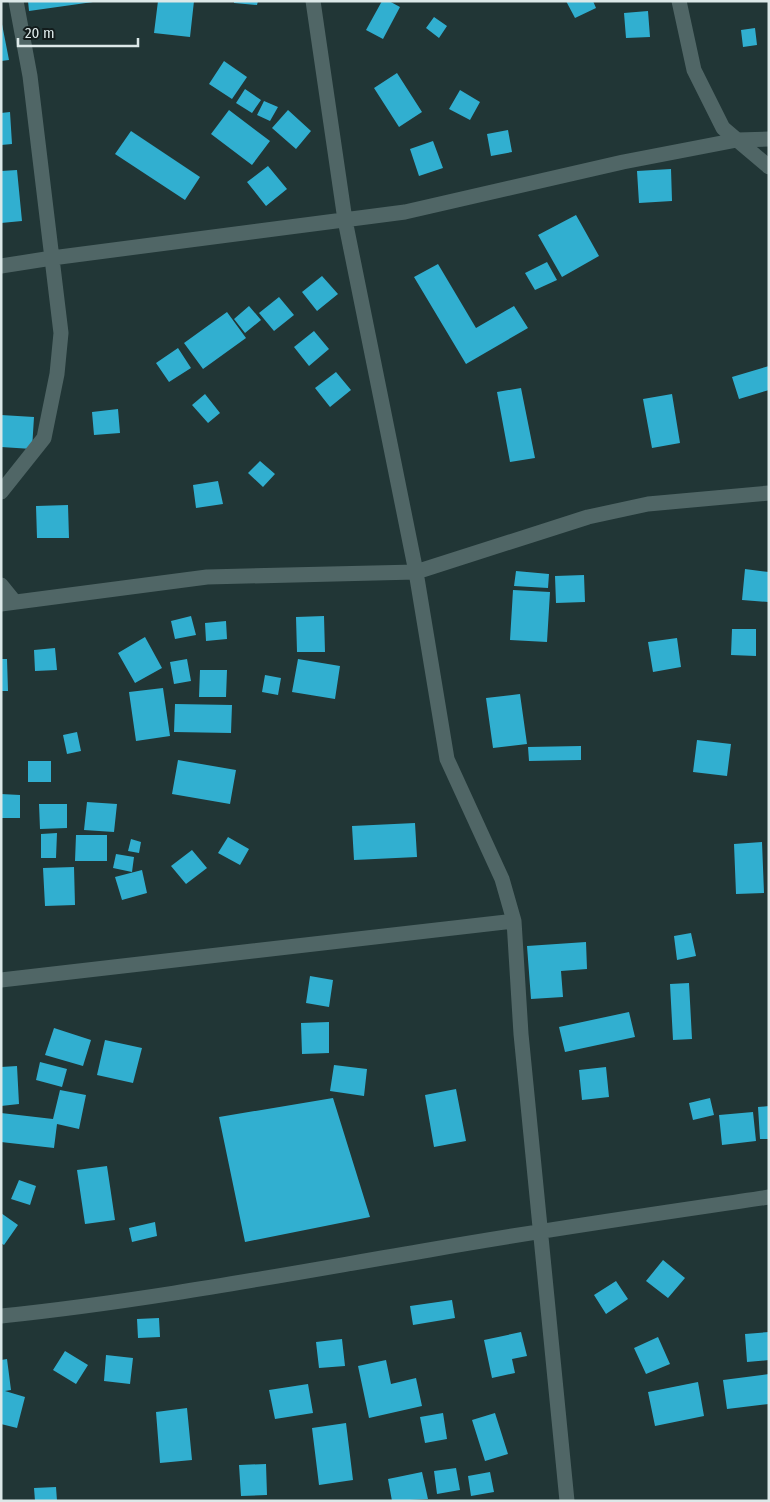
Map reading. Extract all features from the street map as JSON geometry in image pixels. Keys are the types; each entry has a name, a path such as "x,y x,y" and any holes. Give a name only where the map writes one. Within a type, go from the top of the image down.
{"street":[{"path":"1,492 44,438 57,374 61,332 30,76 16,1"},
{"path":"313,1 345,220 416,572 447,759 502,879 514,921 521,1034 567,1501"},
{"path":"679,1 694,70 723,128 769,167"},
{"path":"1,266 405,212 623,162 737,140 769,139"},
{"path":"1,585 8,602 207,577 416,572 588,517 648,504 769,492"},
{"path":"1,980 514,921"},
{"path":"1,1316 68,1309 229,1284 540,1231 769,1197"}],"building":[{"path":"28,1 92,1 93,2 29,11"},
{"path":"158,1 194,1 190,37 154,33"},
{"path":"234,1 258,1 257,5 234,3"},
{"path":"382,1 389,1 400,7 383,39 366,30"},
{"path":"566,1 593,1 596,8 575,18"},
{"path":"648,11 650,37 626,38 624,13"},
{"path":"434,17 447,26 439,38 426,28"},
{"path":"1,19 9,60 1,61"},
{"path":"755,28 757,45 743,47 741,30"},
{"path":"224,61 247,77 232,99 209,84"},
{"path":"397,73 422,112 399,127 374,88"},
{"path":"245,89 261,100 252,113 236,103"},
{"path":"460,90 480,102 470,120 449,109"},
{"path":"264,101 278,107 270,121 257,115"},
{"path":"229,110 270,141 252,165 211,134"},
{"path":"288,110 311,131 296,149 272,128"},
{"path":"10,112 12,144 1,145 1,113"},
{"path":"508,130 512,152 491,156 487,134"},
{"path":"131,131 200,177 185,200 115,154"},
{"path":"433,141 443,168 419,176 410,149"},
{"path":"268,166 287,189 266,206 247,182"},
{"path":"671,169 672,201 639,203 637,171"},
{"path":"17,170 22,221 1,223 1,171"},
{"path":"576,215 599,256 562,277 538,235"},
{"path":"547,262 557,280 535,290 525,273"},
{"path":"438,264 476,328 514,306 528,328 466,364 414,277"},
{"path":"322,276 338,294 317,311 302,292"},
{"path":"279,297 294,315 274,331 259,313"},
{"path":"249,306 261,320 245,333 234,319"},
{"path":"227,312 246,338 203,369 184,343"},
{"path":"314,331 329,349 309,366 294,347"},
{"path":"178,348 191,368 169,382 156,363"},
{"path":"769,366 769,390 739,399 732,377"},
{"path":"336,372 351,390 330,407 315,388"},
{"path":"521,388 535,458 510,462 497,392"},
{"path":"205,394 220,413 208,423 192,405"},
{"path":"672,394 680,443 652,448 643,399"},
{"path":"118,409 120,433 94,435 92,412"},
{"path":"1,415 34,417 32,449 1,447"},
{"path":"260,461 275,474 263,487 248,473"},
{"path":"218,481 223,504 196,508 193,485"},
{"path":"68,505 69,538 37,538 36,506"},
{"path":"745,569 769,572 769,602 742,600"},
{"path":"516,571 549,574 548,588 514,586"},
{"path":"584,575 585,602 556,603 555,576"},
{"path":"513,590 550,592 547,642 510,640"},
{"path":"191,616 196,635 175,639 171,621"},
{"path":"324,616 325,652 297,652 296,617"},
{"path":"226,621 227,639 206,641 205,623"},
{"path":"732,629 756,629 756,656 731,655"},
{"path":"145,637 162,668 135,683 118,653"},
{"path":"677,638 681,667 653,672 648,642"},
{"path":"55,648 57,670 35,671 34,650"},
{"path":"1,659 7,659 8,691 1,691"},
{"path":"187,659 191,681 174,684 170,662"},
{"path":"298,659 340,666 335,699 292,692"},
{"path":"200,670 227,670 226,697 199,697"},
{"path":"265,675 281,678 278,695 262,692"},
{"path":"163,688 170,736 136,741 129,692"},
{"path":"520,694 527,744 493,748 486,698"},
{"path":"175,704 232,705 231,733 174,732"},
{"path":"77,732 81,751 67,754 63,735"},
{"path":"697,740 731,744 727,776 693,772"},
{"path":"581,746 581,760 529,761 528,747"},
{"path":"178,760 236,770 230,804 172,794"},
{"path":"28,761 51,761 51,782 28,782"},
{"path":"1,794 20,795 20,818 1,818"},
{"path":"87,802 117,804 114,832 84,830"},
{"path":"39,804 67,804 67,828 40,829"},
{"path":"415,823 417,857 354,860 352,826"},
{"path":"57,833 56,858 41,858 41,834"},
{"path":"76,835 107,835 107,861 75,861"},
{"path":"228,837 249,849 240,865 218,853"},
{"path":"131,839 141,842 139,853 128,851"},
{"path":"762,842 764,893 736,894 734,844"},
{"path":"192,850 207,868 186,884 171,866"},
{"path":"116,854 134,857 132,872 113,868"},
{"path":"74,867 75,905 45,906 43,868"},
{"path":"142,870 147,893 122,900 115,877"},
{"path":"691,933 696,956 677,960 674,936"},
{"path":"586,942 587,969 561,971 563,997 531,999 527,946"},
{"path":"310,976 333,980 329,1007 306,1003"},
{"path":"689,983 692,1039 673,1040 670,984"},
{"path":"629,1012 635,1037 565,1052 559,1027"},
{"path":"329,1022 329,1053 302,1054 301,1023"},
{"path":"54,1028 91,1040 83,1066 45,1055"},
{"path":"105,1040 142,1048 133,1083 97,1075"},
{"path":"40,1062 67,1069 62,1087 36,1080"},
{"path":"334,1065 367,1069 364,1096 330,1091"},
{"path":"17,1066 19,1104 1,1106 1,1067"},
{"path":"606,1067 609,1097 582,1100 579,1070"},
{"path":"456,1089 466,1141 434,1147 425,1095"},
{"path":"60,1090 86,1095 79,1129 57,1124 54,1148 1,1142 1,1113 53,1119"},
{"path":"333,1098 370,1217 245,1242 219,1117"},
{"path":"710,1098 714,1115 693,1120 689,1103"},
{"path":"769,1106 769,1139 760,1139 758,1107"},
{"path":"753,1112 756,1141 722,1145 719,1115"},
{"path":"107,1166 115,1220 85,1224 77,1170"},
{"path":"19,1180 36,1186 30,1205 11,1199"},
{"path":"1,1213 18,1225 4,1245 1,1243"},
{"path":"155,1222 157,1236 132,1242 129,1228"},
{"path":"663,1260 685,1278 668,1298 646,1281"},
{"path":"616,1281 628,1299 606,1314 594,1295"},
{"path":"452,1300 455,1318 413,1325 410,1306"},
{"path":"159,1318 160,1337 138,1338 137,1319"},
{"path":"521,1332 527,1356 512,1359 515,1373 492,1378 484,1340"},
{"path":"769,1332 769,1360 747,1362 745,1334"},
{"path":"658,1337 670,1364 646,1374 634,1348"},
{"path":"342,1339 345,1366 319,1368 316,1342"},
{"path":"65,1351 88,1365 76,1384 53,1370"},
{"path":"106,1355 133,1358 130,1384 104,1381"},
{"path":"7,1359 11,1390 5,1391 25,1397 17,1428 1,1424 1,1360"},
{"path":"386,1360 391,1384 416,1378 422,1406 369,1418 358,1366"},
{"path":"769,1374 769,1404 727,1409 723,1380"},
{"path":"698,1382 704,1416 655,1426 648,1392"},
{"path":"308,1384 313,1413 275,1419 269,1390"},
{"path":"187,1408 192,1460 160,1463 156,1412"},
{"path":"443,1413 447,1439 425,1443 420,1417"},
{"path":"495,1413 508,1454 485,1461 472,1420"},
{"path":"346,1423 353,1480 319,1485 312,1428"},
{"path":"266,1464 267,1495 241,1496 239,1465"},
{"path":"456,1468 460,1490 437,1494 434,1471"},
{"path":"422,1472 428,1499 392,1501 388,1479"},
{"path":"490,1472 494,1492 471,1496 468,1476"},
{"path":"56,1487 57,1501 35,1501 34,1488"}]}
